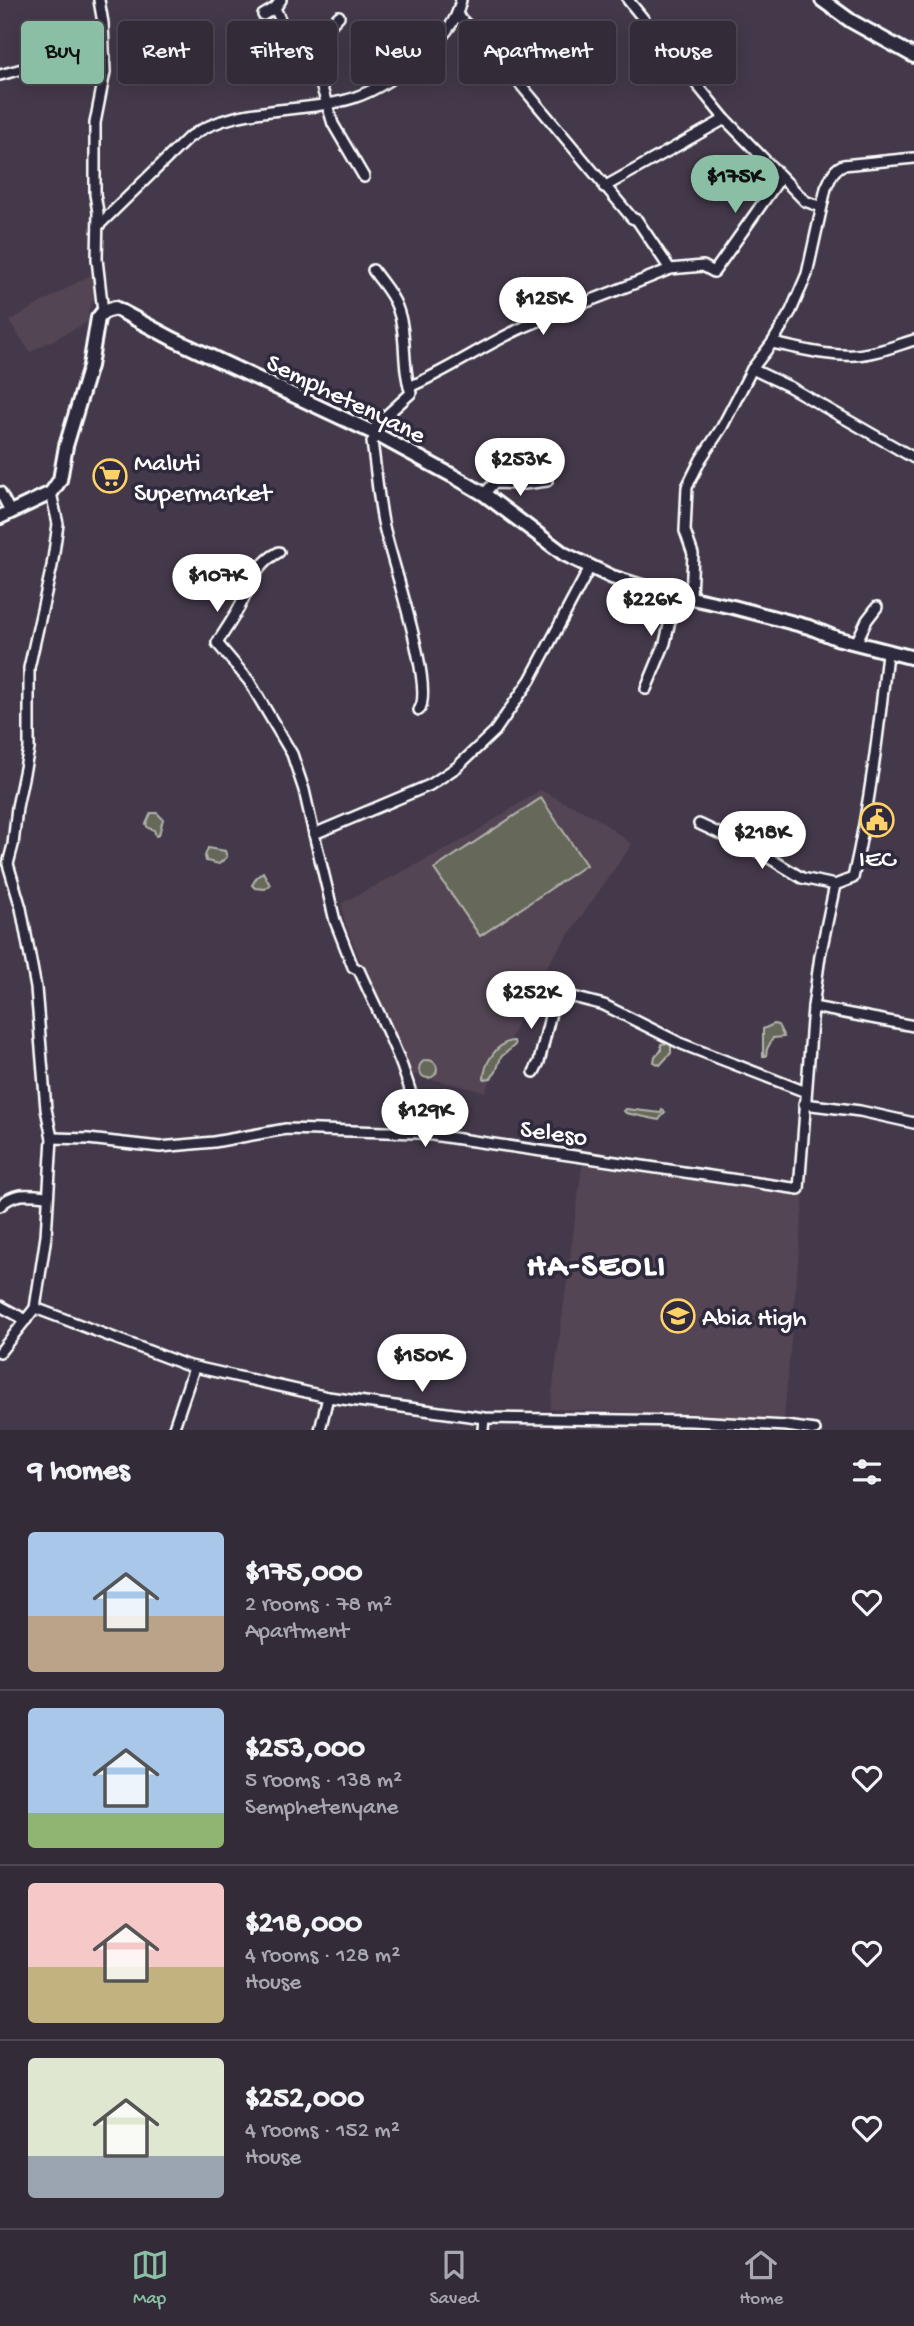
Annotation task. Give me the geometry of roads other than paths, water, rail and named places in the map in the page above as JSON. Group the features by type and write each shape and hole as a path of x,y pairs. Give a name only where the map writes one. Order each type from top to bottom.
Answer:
{"main road":[{"path":"822,0 851,21 914,56"},
{"name":"Semphetenyane","path":"103,312 115,308 173,340 374,433 484,494 535,535 565,554 612,577 809,628 887,653 914,658"},
{"path":"5,515 51,494 60,480 66,446 90,366 98,318 103,312"}],"street":[{"path":"99,0 105,72 95,123 97,259 103,312"},
{"path":"98,226 200,129 227,119 352,98 374,90 395,77 438,41 458,16 461,0"},
{"path":"628,0 725,119 805,201 821,207"},
{"path":"262,15 278,4 284,21"},
{"path":"334,21 339,16"},
{"path":"458,16 485,42 604,187 632,218 638,220 670,269"},
{"path":"0,75 33,66 105,57"},
{"path":"322,84 333,124 364,177"},
{"path":"604,187 725,119"},
{"path":"691,596 693,555 685,531 687,488 752,369 792,311 807,274 826,188 836,168 843,164 914,158"},
{"path":"409,387 442,373 461,360 525,327 670,269 703,266 714,272 781,177"},
{"path":"373,270 396,303 400,315 411,393 378,423 372,442 384,524 405,598 422,683 423,700 419,710"},
{"path":"772,343 822,353 854,355 880,351 914,340"},
{"path":"752,369 788,386 914,458"},
{"path":"484,494 495,483 524,484 547,481"},
{"path":"0,492 5,515"},
{"path":"0,1352 35,1308 46,1236 52,1138 46,1109 36,988 21,908 8,864 29,749 29,668 58,524 51,494"},
{"path":"279,552 267,558 258,569 243,601 217,643 249,681 292,754 304,790 335,921 353,967 359,970 405,1076 416,1110 419,1133"},
{"path":"314,834 430,785 457,767 495,731 530,680 590,567"},
{"path":"646,690 665,643 676,594"},
{"path":"856,643 877,607"},
{"path":"699,824 761,853 802,878 835,885 853,878 876,757 887,653"},
{"path":"0,857 8,864"},
{"path":"835,885 820,956 804,1104 860,1111 914,1123"},
{"path":"534,1072 539,1062 554,1000 560,996 569,996 604,1005 682,1044 806,1092"},
{"path":"813,1007 914,1026"},
{"name":"Seleso","path":"52,1138 160,1147 214,1142 286,1129 419,1133 799,1189 804,1104"},
{"path":"0,1206 17,1195 47,1196"},
{"path":"0,1306 26,1320"},
{"path":"35,1308 194,1368 328,1397 484,1418 691,1421 815,1430"},
{"path":"173,1430 194,1368"},
{"path":"320,1430 328,1397"},
{"path":"483,1430 484,1418"}],"place":[{"name":"Maluti Supermarket","path":"110,476"},
{"name":"IEC","path":"877,820"},
{"name":"Abia High","path":"678,1316"}],"district":[{"name":"HA-SEOLI","path":"597,1262"}]}
